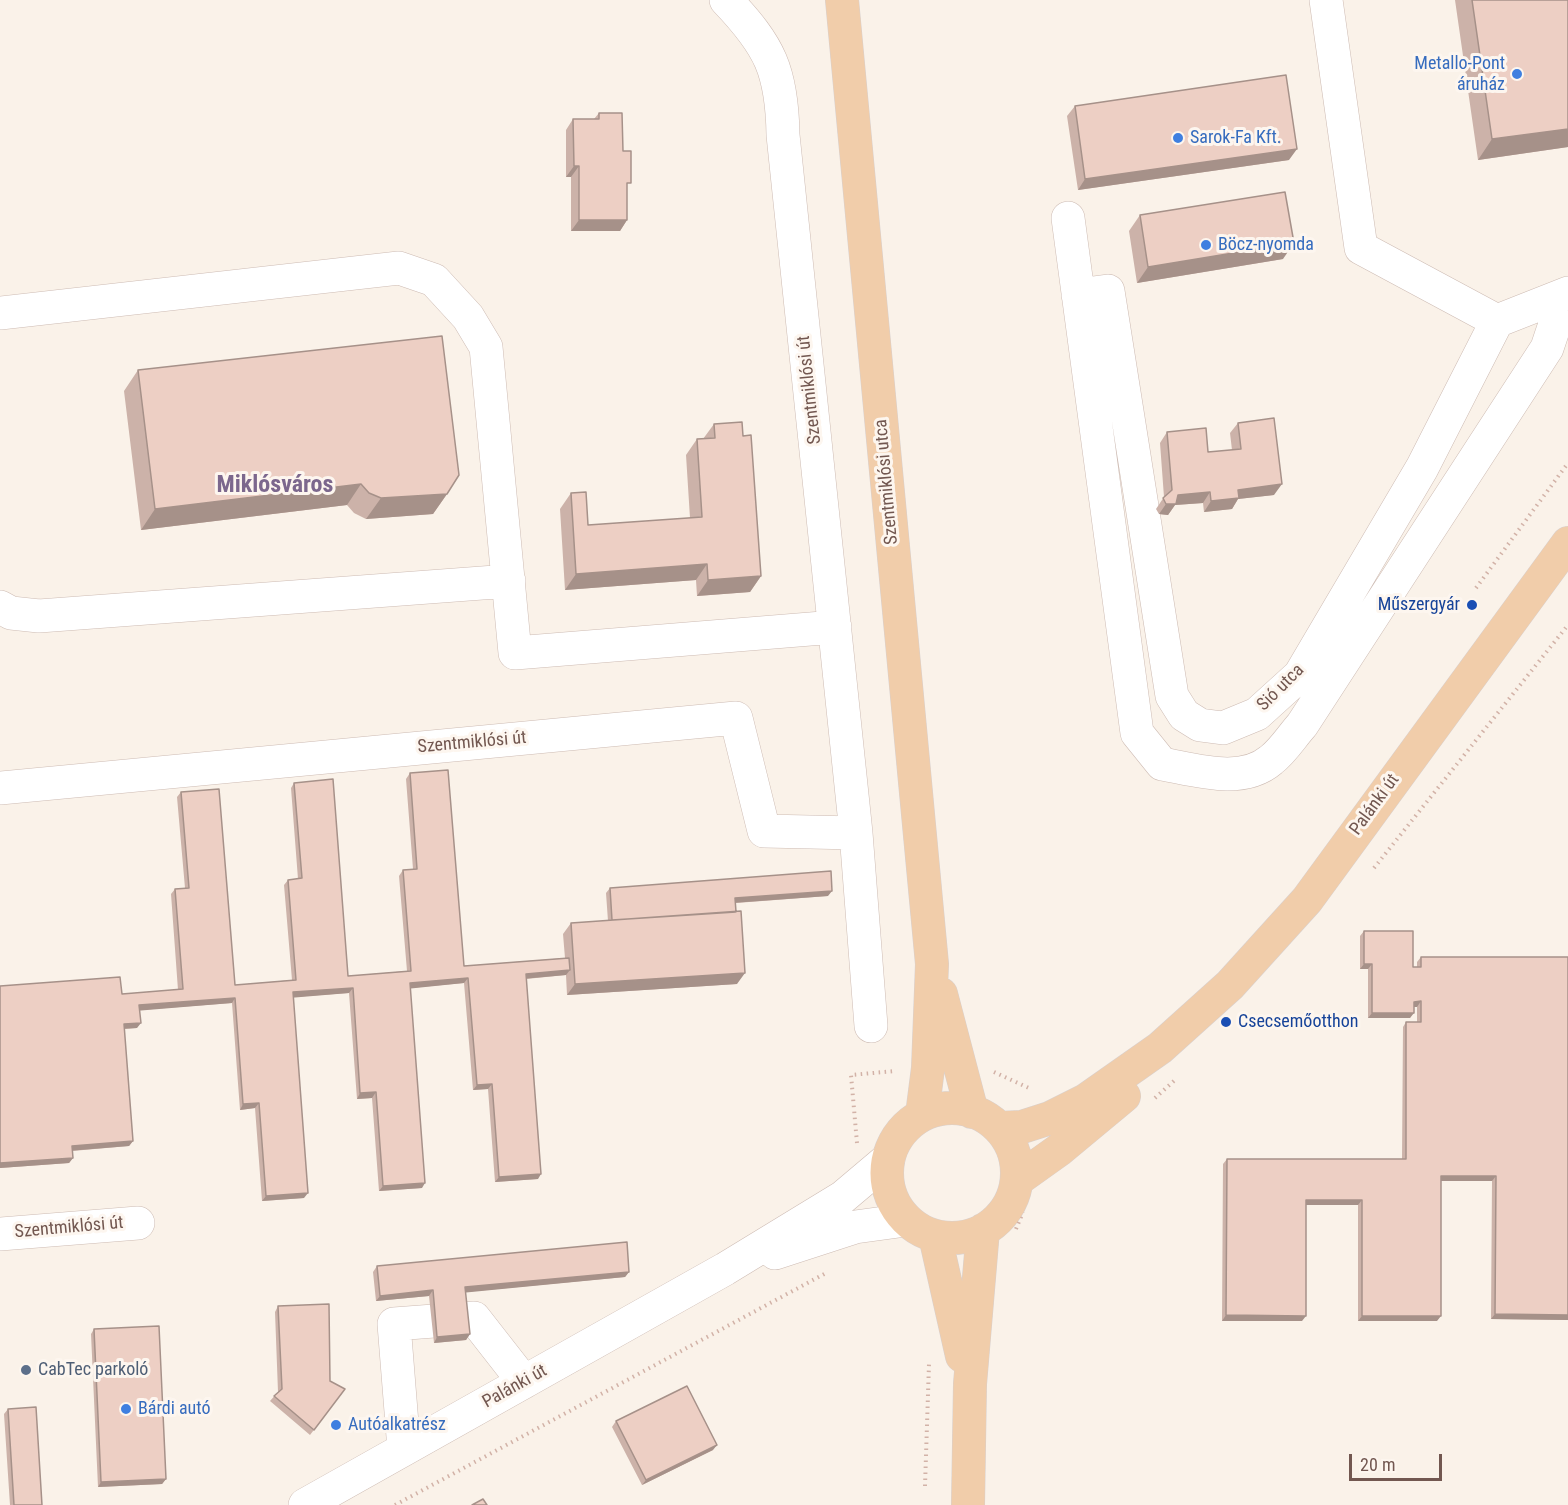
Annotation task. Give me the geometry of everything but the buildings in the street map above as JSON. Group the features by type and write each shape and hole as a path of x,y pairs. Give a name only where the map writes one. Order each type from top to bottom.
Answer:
{"main road":[{"name":"Szentmiklósi utca","path":"842,0 932,964"},
{"name":"Palánki út","path":"985,1120 1022,1127 1050,1118 1086,1100 1160,1048 1230,986 1307,900 1568,543"},
{"path":"922,1115 928,1068 932,964"},
{"path":"932,964 985,1120"},
{"name":"Palánki út","path":"1017,1180 1059,1150 1130,1092 1160,1048"},
{"path":"955,1108 985,1120 1010,1143 1016,1161 1017,1180 1006,1209 983,1230 951,1239 935,1236 906,1220 889,1192 888,1159 895,1142 906,1126 922,1115 955,1108"},
{"path":"968,1505 970,1384 983,1230"},
{"path":"935,1236 947,1296 970,1384"}],"street":[{"name":"Szentmiklósi út","path":"726,0 762,40 776,72 783,105 783,135 856,833 871,1026"},
{"path":"1326,0 1361,248 1497,321 1566,295"},
{"path":"1068,218 1137,733 1162,764 1239,775 1270,761 1302,724 1547,348 1566,295"},
{"path":"0,313 399,268 434,280 468,317 486,347 515,653 835,627"},
{"name":"Sió utca","path":"1078,295 1108,291 1172,696 1184,715 1200,724 1223,728 1257,714 1300,675 1422,468 1497,321"},
{"path":"0,607 11,613 39,616 509,581"},
{"name":"Szentmiklósi út","path":"0,788 736,718 764,831 856,833"},
{"name":"Palánki út","path":"305,1505 725,1269 843,1197 888,1159"},
{"name":"Palánki út","path":"725,1269 855,1227 906,1220"},
{"name":"Szentmiklósi út","path":"0,1234 138,1223"},
{"path":"404,1449 394,1324 474,1318 524,1382"}],"path":[{"path":"1476,588 1568,463"},
{"path":"925,1486 929,1362"}],"place":[{"name":"Metallo-Pont áruház","path":"1517,74"},
{"name":"Sarok-Fa Kft.","path":"1178,138"},
{"name":"Böcz-nyomda","path":"1206,245"},
{"name":"Műszergyár","path":"1472,605"},
{"name":"Csecsemőotthon","path":"1226,1022"},
{"name":"CabTec parkoló","path":"26,1370"},
{"name":"Bárdi autó","path":"126,1409"},
{"name":"Autóalkatrész","path":"336,1425"}],"district":[{"name":"Miklósváros","path":"275,486"}]}
